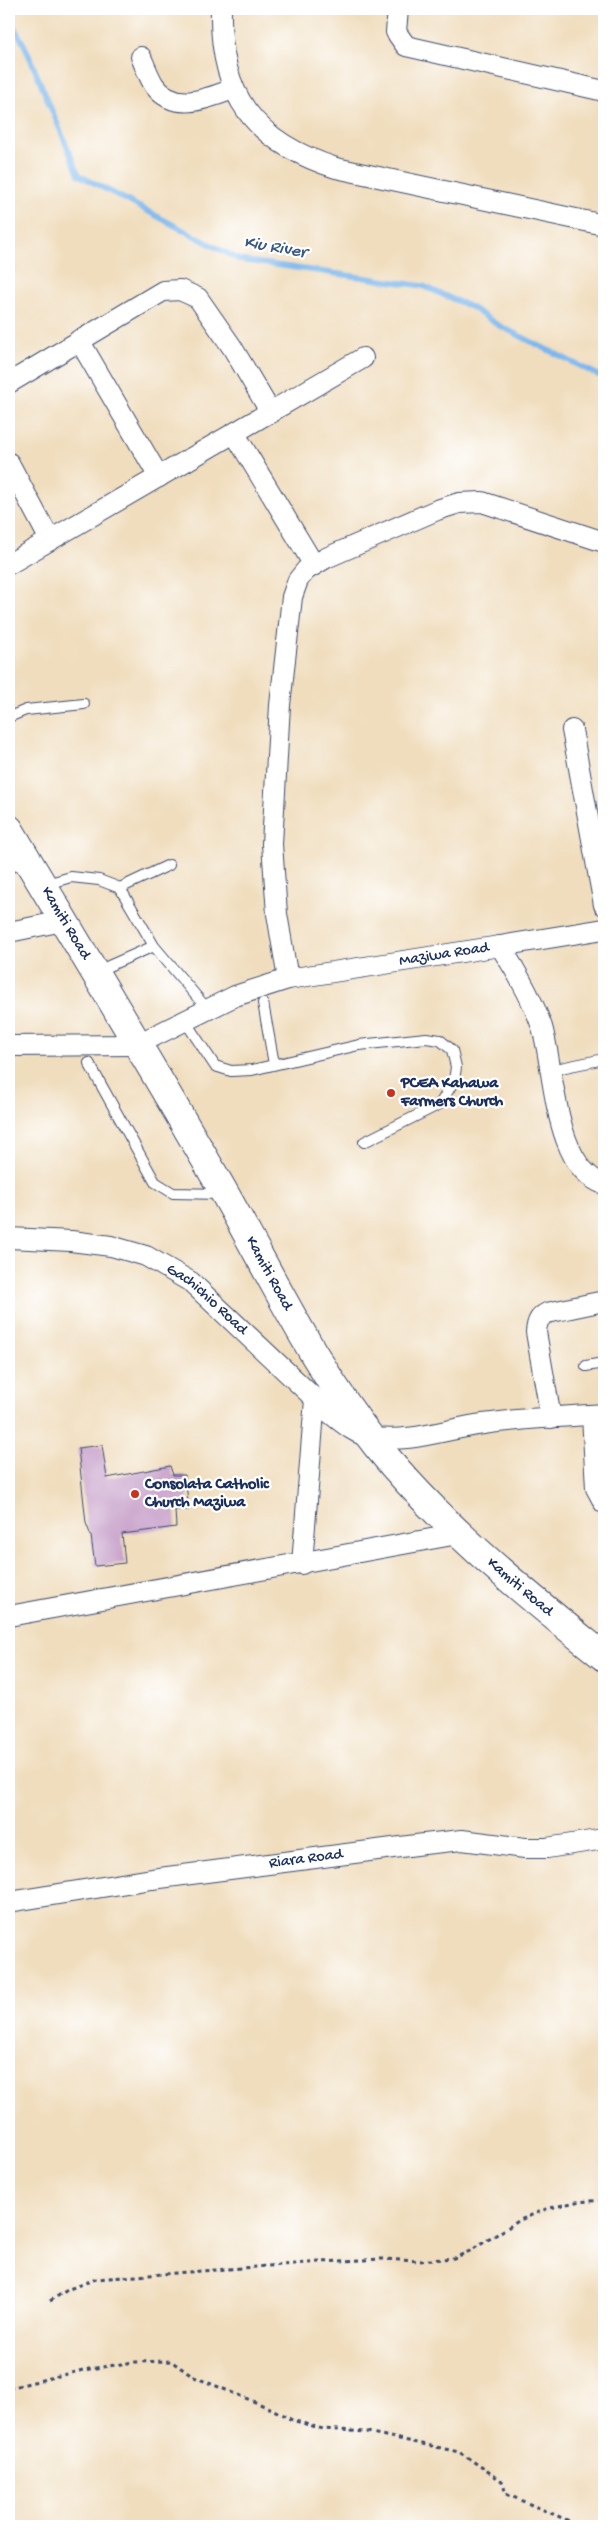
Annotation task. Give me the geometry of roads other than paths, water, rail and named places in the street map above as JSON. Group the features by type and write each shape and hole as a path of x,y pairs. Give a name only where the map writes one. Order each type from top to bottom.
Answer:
{"main road":[{"name":"Kamiti Road","path":"9,829 18,864 42,885 224,1194 341,1398 369,1437 427,1504 458,1534 604,1657"}],"street":[{"path":"221,9 222,37 232,90 248,114 274,139 296,154 336,168 604,225"},
{"path":"398,9 396,32 406,46 604,91"},
{"path":"141,57 155,86 170,98 186,103 202,101 232,90"},
{"path":"9,383 163,291 180,290 198,298 232,347 271,413"},
{"path":"79,340 159,477"},
{"path":"9,564 363,358"},
{"path":"235,434 314,565"},
{"path":"9,464 50,540"},
{"path":"288,979 277,914 272,844 280,705 292,597 298,580 306,570 314,565 437,510 470,501 515,511 604,542"},
{"path":"572,730 604,905"},
{"path":"9,932 63,921"},
{"path":"500,946 604,929"},
{"name":"Maziwa Road","path":"136,1045 235,996 288,979 500,946 532,1001 542,1029 566,1141 579,1166 596,1181 604,1184"},
{"path":"9,1046 136,1045"},
{"name":"Gachichio Road","path":"9,1238 95,1244 146,1256 191,1282 315,1399 350,1428 369,1437"},
{"path":"551,1418 536,1323 541,1316 547,1313 604,1301"},
{"path":"302,1564 315,1399"},
{"path":"369,1437 401,1438 434,1435 480,1424 598,1414 596,1488 604,1503"},
{"path":"9,1616 458,1534"},
{"name":"Riara Road","path":"9,1902 152,1880 424,1844 462,1840 526,1848 547,1848 604,1839"}],"lane":[{"path":"9,717 26,710 84,704"},
{"path":"120,888 169,865"},
{"path":"42,885 71,877 99,880 120,888 154,946 208,1010"},
{"path":"94,972 154,946"},
{"path":"263,1003 274,1064"},
{"path":"185,1021 215,1066 231,1071 252,1070 359,1045 426,1038 440,1040 452,1050 456,1067 454,1081 440,1104 364,1142"},
{"path":"551,1070 604,1059"},
{"path":"89,1063 155,1182 173,1193 224,1194"},
{"path":"586,1366 604,1363"}],"waterway":[{"name":"Kiu River","path":"9,18 25,46 79,175 240,260 423,286 471,307 498,325 604,378"}],"place":[{"name":"PCEA Kahawa Farmers Church","path":"391,1093"},
{"name":"Consolata Catholic Church Maziwa","path":"135,1494"}]}
